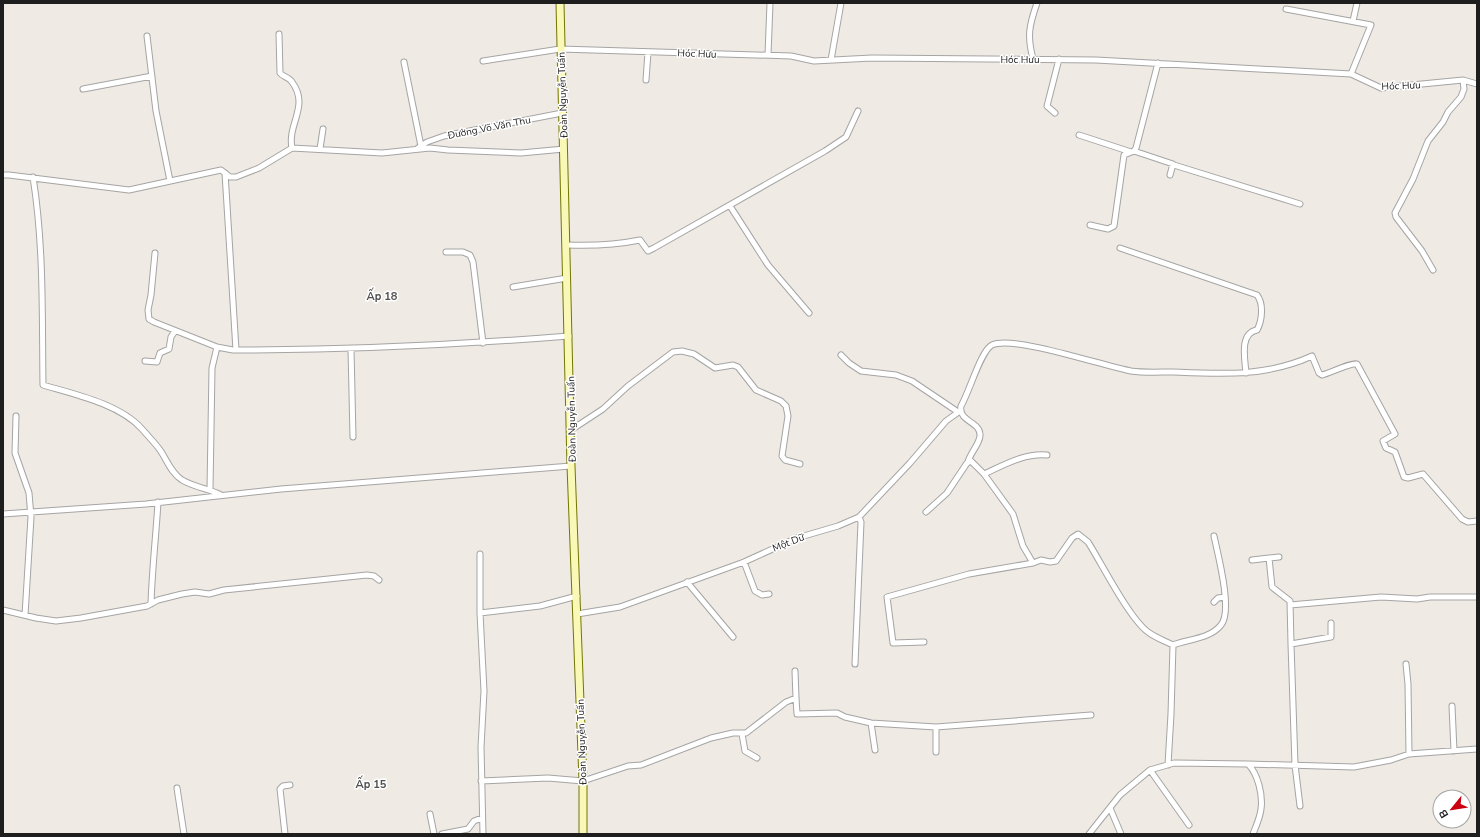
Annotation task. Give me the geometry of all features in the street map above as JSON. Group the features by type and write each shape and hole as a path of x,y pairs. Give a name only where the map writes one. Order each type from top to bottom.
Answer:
{"main road":[{"name":"Đoàn Nguyễn Tuấn","path":"560,3 560,49 568,278 571,466 574,559 577,596 583,781 583,834"}],"street":[{"path":"768,56 770,3"},
{"path":"831,60 841,3"},
{"path":"1033,59 1028,40 1031,18 1037,3"},
{"path":"1353,20 1357,3"},
{"path":"1286,9 1353,20 1371,25 1351,74"},
{"path":"279,34 280,73 292,80 299,98 299,109 292,140 292,148"},
{"path":"147,36 161,137 166,153 170,181"},
{"name":"Hóc Hưu","path":"483,61 560,49 791,56 814,61 872,58 1059,59 1351,74 1381,88 1464,80 1477,84"},
{"path":"646,80 648,52"},
{"path":"1055,113 1048,106 1059,59"},
{"path":"404,62 420,147"},
{"path":"1133,151 1158,63"},
{"path":"83,90 152,76"},
{"path":"1433,270 1395,213 1413,179 1428,141 1443,122 1448,112 1461,97 1464,89 1464,80"},
{"path":"567,245 596,246 621,244 640,240 648,251 794,170 846,137 858,111"},
{"name":"Đường Võ Văn Thu","path":"420,147 444,136 562,113"},
{"path":"320,149 323,129"},
{"path":"1079,135 1300,204"},
{"path":"3,175 129,190 221,170 230,177 246,174 292,148 382,153 420,147 521,153 564,149"},
{"path":"1090,225 1108,229 1114,226 1124,155 1133,151"},
{"path":"1170,175 1174,165"},
{"path":"225,173 236,350"},
{"path":"33,178 39,214 41,248 43,386 83,396 133,421 160,450 167,465 181,479 200,488 210,489 222,496"},
{"path":"730,206 768,265 809,313"},
{"path":"1120,248 1258,295 1261,301 1260,325 1256,330 1250,331 1246,336 1246,373"},
{"path":"446,252 463,252 470,255 473,262 483,343"},
{"path":"155,253 152,295 148,310 149,318 175,331 217,347 236,350 351,349 483,343 569,336"},
{"path":"513,287 568,278"},
{"path":"145,361 157,362 160,353 169,349 171,337 175,331"},
{"path":"959,412 975,376 976,368 988,347 993,344 1005,342 1025,344 1132,371 1233,375 1287,367 1312,356 1319,373 1322,375 1337,371 1356,362 1370,386 1373,396 1395,434 1383,441 1386,448 1395,452 1404,477 1408,478 1423,474 1462,520 1468,522 1477,521"},
{"path":"210,489 212,368 217,347"},
{"path":"351,349 354,437"},
{"path":"571,430 603,409 628,386 673,352 688,352 701,357 715,368 733,366 738,367 756,390 781,401 786,406 788,416 782,456 785,460 800,464"},
{"path":"841,355 849,363 861,371 896,375 912,381 959,412 980,432 979,440 970,454 968,462 947,493 926,512"},
{"name":"Một Dữ","path":"577,614 620,607 744,562 791,540 843,524 859,517 910,464 946,420 959,412"},
{"path":"16,416 15,453 29,493 30,512 31,540 27,556 25,615"},
{"path":"984,474 1018,459 1032,455 1047,455"},
{"path":"968,462 971,461 984,474 1013,514 1023,546 1033,563"},
{"path":"3,514 571,466"},
{"path":"151,604 152,570 156,540 158,502"},
{"path":"855,664 861,522 859,517"},
{"path":"924,642 893,643 887,597 969,574 1033,563 1041,560 1050,562 1056,561 1072,538 1078,534 1088,542 1129,610 1142,627 1149,633 1173,644 1186,639 1202,636 1221,625 1226,614 1225,597 1214,536"},
{"path":"480,554 480,614 484,691 481,781 483,834"},
{"path":"1252,560 1279,557"},
{"path":"1269,558 1272,586 1288,598 1290,605 1295,765 1300,806"},
{"path":"744,562 755,590 762,595 769,594"},
{"path":"3,610 56,621 106,614 195,592 210,594 224,590 367,575 374,576 379,580"},
{"path":"687,582 733,637"},
{"path":"480,614 540,606 577,596"},
{"path":"1214,602 1218,598 1225,597"},
{"path":"1290,605 1381,597 1417,599 1430,597 1477,597"},
{"path":"1291,644 1331,637 1331,623"},
{"path":"1168,765 1172,714 1173,644"},
{"path":"1406,664 1408,684 1409,754"},
{"path":"795,671 797,714 837,713 845,717 871,723 936,726 1091,715"},
{"path":"481,781 548,778 583,781 628,766 641,765 711,738 733,733 742,734 751,730 786,702 796,698"},
{"path":"1452,706 1454,750"},
{"path":"871,723 875,750"},
{"path":"936,726 936,752"},
{"path":"742,734 745,751 757,758"},
{"path":"1089,834 1120,795 1150,770 1174,763 1354,767 1391,760 1409,754 1477,749"},
{"path":"1248,764 1254,769 1260,794 1261,809 1254,834"},
{"path":"1150,770 1189,825"},
{"path":"284,834 280,789 283,786 290,785"},
{"path":"177,788 184,834"},
{"path":"1110,808 1122,834"},
{"path":"430,814 434,834"},
{"path":"442,834 468,829 474,821 482,818"}],"district":[{"name":"Ấp 18","path":"382,296"},
{"name":"Ấp 15","path":"371,784"}]}
